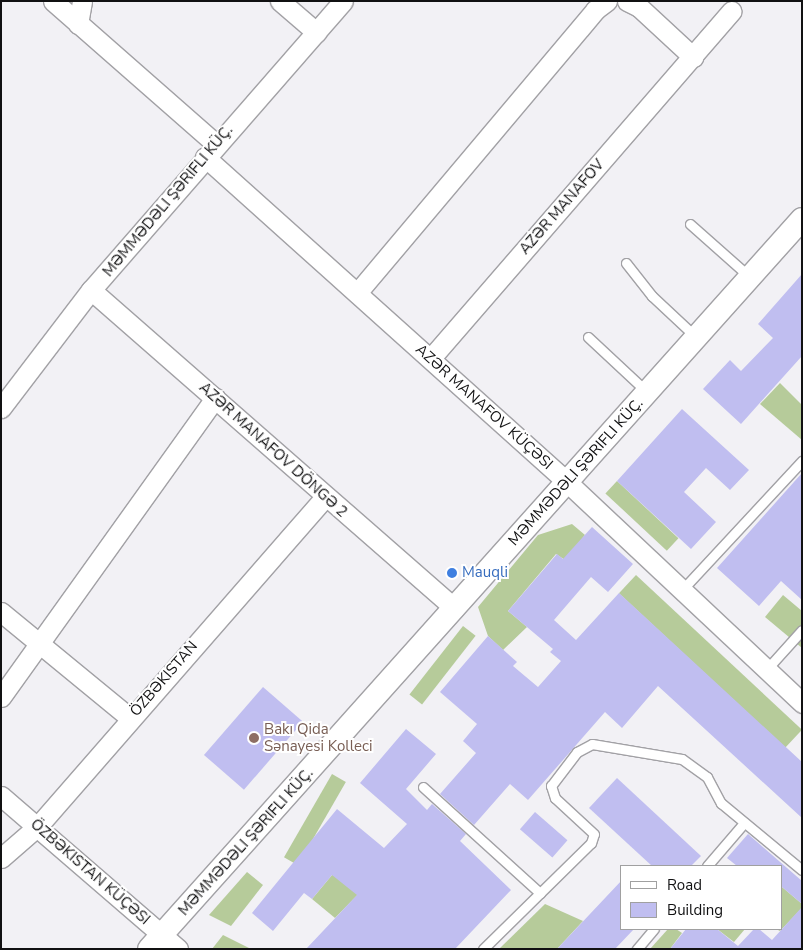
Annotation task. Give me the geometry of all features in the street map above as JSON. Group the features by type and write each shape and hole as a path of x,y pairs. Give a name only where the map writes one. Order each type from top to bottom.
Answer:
{"street":[{"name":"AZƏR MANAFOV KÜÇƏSI","path":"53,1 357,293 567,482 802,703"},
{"path":"78,24 82,1"},
{"path":"280,1 316,32"},
{"name":"MƏMMƏDƏLI ŞƏRIFLI KÜÇ.","path":"1,408 91,290 210,150 342,1"},
{"path":"357,293 595,10 607,1"},
{"path":"627,1 639,7 693,57"},
{"name":"AZƏR MANAFOV","path":"431,358 732,11"},
{"name":"MƏMMƏDƏLI ŞƏRIFLI KÜÇ.","path":"163,944 454,608 802,219"},
{"name":"AZƏR MANAFOV DÖNGƏ 2","path":"91,290 325,497 454,608"},
{"path":"1,697 215,398"},
{"name":"ÖZBƏKISTAN","path":"1,858 38,826 130,718 325,497"},
{"path":"1,612 40,642 130,718"},
{"name":"ÖZBƏKISTAN KÜÇƏSI","path":"1,796 38,826 163,944"}],"lane":[{"path":"690,224 750,277"},
{"path":"626,263 652,296 696,337"},
{"path":"588,337 647,392"},
{"path":"681,591 802,461"},
{"path":"766,670 802,630"},
{"path":"483,949 591,843 594,834 555,798 551,786 578,752 592,744 682,759 707,777 721,803 802,870"},
{"path":"423,787 540,893"},
{"path":"708,865 744,823"},
{"path":"637,949 653,930"}],"green space":[{"path":"780,383 802,405 802,440 760,404"},
{"path":"617,481 678,538 667,551 605,493"},
{"path":"572,524 585,535 565,560 556,554 508,611 527,627 503,650 488,636 478,607 538,535"},
{"path":"636,575 802,730 785,748 619,593"},
{"path":"783,595 802,611 802,648 765,617"},
{"path":"463,626 476,636 422,704 409,695"},
{"path":"332,774 346,782 298,865 284,857"},
{"path":"247,872 263,885 231,926 209,915"},
{"path":"332,875 372,880 335,918 312,899"},
{"path":"783,888 802,904 802,908 783,928"},
{"path":"545,904 583,921 557,949 499,949"},
{"path":"667,930 678,930 682,933 670,949 650,949"},
{"path":"718,930 744,930 734,942"},
{"path":"223,935 249,948 250,949 212,949"}],"building":[{"path":"802,274 802,356 741,424 703,389 730,360 741,371 773,338 758,324"},
{"path":"682,409 749,470 730,490 706,468 684,492 716,522 691,549 617,481"},
{"path":"802,473 802,600 781,581 759,606 717,568"},
{"path":"592,527 633,564 608,592 591,577 554,620 576,640 619,593 802,762 802,818 658,686 622,728 605,712 528,800 510,784 474,825 440,794 476,753 463,741 477,724 440,692 488,636 517,662 513,666 538,687 561,661 550,652 553,649 508,611 557,554 563,559"},
{"name":"Bakı Qida Sənayesi Kolleci","path":"263,687 303,722 244,790 204,755"},
{"path":"406,729 436,754 406,789 427,810 432,804 466,834 460,841 511,890 455,949 306,949 357,895 332,875 312,899 304,893 273,931 252,913 337,809 384,848 407,824 360,783"},
{"path":"617,778 701,856 692,865 651,865 589,808"},
{"path":"535,812 567,840 552,858 520,829"},
{"path":"748,834 802,881 802,904 783,888 783,865 736,865 727,858"},
{"path":"620,882 620,930 633,930 615,949 557,949"},
{"path":"802,907 802,949 670,949 685,930 718,930 738,946 753,930 760,930 772,940"}],"place":[{"name":"Mauqli","path":"452,573"},
{"name":"Bakı Qida Sənayesi Kolleci","path":"254,738"}]}
